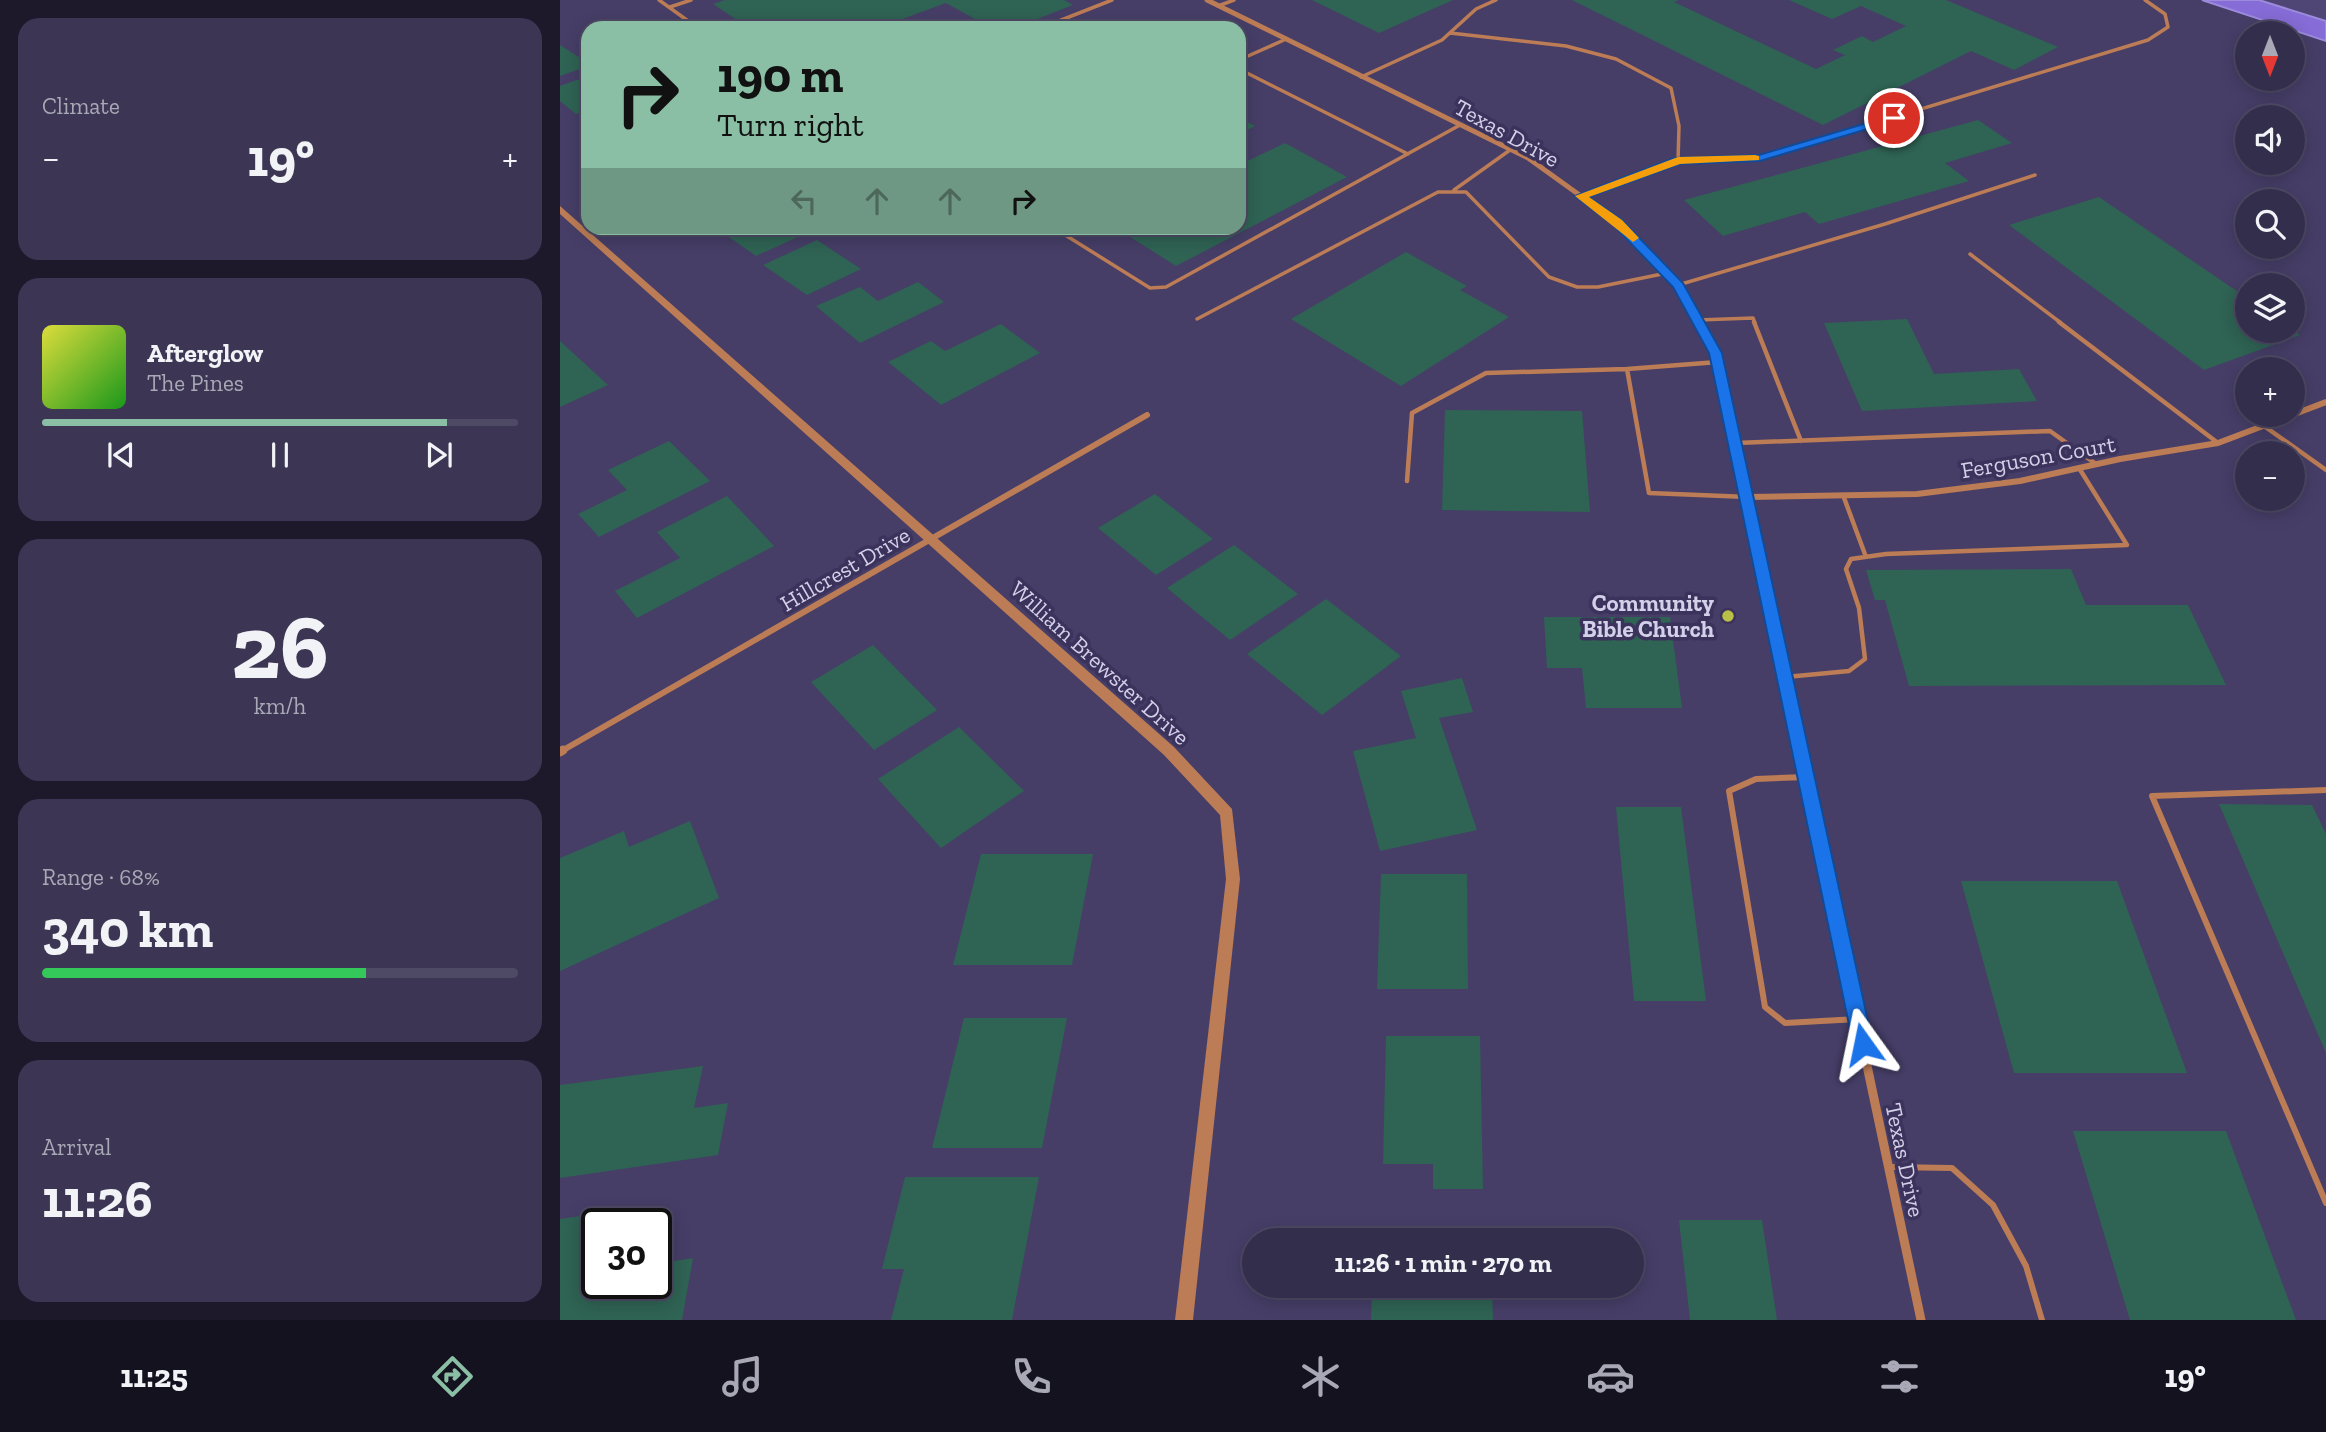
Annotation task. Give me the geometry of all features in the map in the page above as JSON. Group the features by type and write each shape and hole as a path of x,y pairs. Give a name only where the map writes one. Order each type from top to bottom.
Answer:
{"street":[{"name":"Texas Drive","path":"1207,0 1528,158 1618,222 1678,285 1716,353 1921,1320"},
{"name":"William Brewster Drive","path":"560,209 581,228"},
{"name":"William Brewster Drive","path":"589,235 1169,751 1227,813 1233,878 1184,1320"},
{"name":"Ferguson Court","path":"2305,410 2326,402"},
{"name":"Hillcrest Drive","path":"560,752 1147,415"},
{"name":"Ferguson Court","path":"1748,497 1917,494 2020,481 2096,464 2218,443 2261,427"}],"lane":[{"path":"660,0 688,21"},
{"path":"670,8 691,0"},
{"path":"1058,21 1109,0"},
{"path":"1218,6 1234,0"},
{"path":"1361,77 1443,40 1476,9 1496,0"},
{"path":"1581,196 1678,161 1760,158 2148,40 2168,27 2165,14 2145,0"},
{"path":"1450,33 1566,46 1616,59 1671,88 1679,126 1678,161"},
{"path":"1246,57 1284,40"},
{"path":"1246,73 1408,154"},
{"path":"1065,235 1150,288 1166,287 1460,125"},
{"path":"1454,190 1510,150"},
{"path":"1678,285 1823,244 2035,175"},
{"path":"1197,319 1438,192 1454,190 1466,192 1549,277 1577,287 1598,287 1667,273"},
{"path":"1970,254 2218,443"},
{"path":"1698,320 1753,318 1801,441"},
{"path":"1407,481 1412,413 1486,373 1627,369 1717,362"},
{"path":"1627,369 1649,493 1748,497"},
{"path":"2265,427 2326,470"},
{"path":"1736,443 2050,431 2096,464"},
{"path":"1786,677 1849,671 1865,659 1859,608 1846,569 1851,559 2127,545 2079,468"},
{"path":"1843,495 1866,557"},
{"path":"1807,777 1756,779 1729,792 1765,1007 1785,1023 1858,1019"},
{"path":"2326,790 2152,796 2326,1203"},
{"path":"1889,1167 1952,1168 1993,1205 2026,1266 2042,1320"}],"shaded area":[{"path":"2202,0 2259,0 2326,21 2326,41 2305,34 2305,21 2266,21"},
{"path":"2259,0 2326,0 2326,21"}],"building":[{"path":"725,0 1064,0 1073,5 1032,21 978,21 946,3 897,21 738,21 713,4"},
{"path":"1312,0 1453,0 1379,33"},
{"path":"1572,0 1679,0 1674,2 1816,69 1845,55 1833,50 1862,36 1873,42 1906,26 1861,6 1832,19 1789,0 1946,0 2058,47 2014,70 1971,51 1823,125"},
{"path":"560,45 581,58 581,68 560,76"},
{"path":"581,78 581,112 576,114 560,101 560,86"},
{"path":"1978,120 2012,143 1945,163 1969,181 1819,224 1805,212 1723,236 1684,200"},
{"path":"1246,122 1255,126 1246,130"},
{"path":"1285,143 1347,177 1246,230 1246,162"},
{"path":"2099,197 2235,290 2235,343 2278,343 2204,370 2009,225"},
{"path":"726,235 800,236 756,256"},
{"path":"1127,235 1236,235 1176,266"},
{"path":"817,240 861,269 807,295 763,265"},
{"path":"1406,252 1467,286 1460,290 1509,317 1401,386 1291,319"},
{"path":"918,282 944,302 860,343 816,306 860,287 878,301"},
{"path":"1907,319 1934,374 2019,369 2037,401 1862,411 1824,323"},
{"path":"1001,324 1040,353 941,405 888,362 931,341 945,351"},
{"path":"560,341 608,385 560,407"},
{"path":"1445,410 1582,411 1590,512 1442,510"},
{"path":"669,441 710,481 599,537 578,514 627,490 608,470"},
{"path":"1155,494 1213,539 1156,575 1098,528"},
{"path":"727,496 774,546 637,618 615,591 680,558 657,532"},
{"path":"1234,545 1298,594 1230,640 1167,588"},
{"path":"2071,569 2086,605 2188,605 2226,685 1909,686 1885,600 1875,600 1866,570"},
{"path":"1326,599 1401,656 1322,715 1247,654"},
{"path":"1544,617 1670,617 1682,708 1586,708 1582,668 1547,668"},
{"path":"873,645 937,710 874,750 811,682"},
{"path":"1462,678 1473,712 1439,718 1477,830 1380,851 1353,751 1416,738 1401,691"},
{"path":"959,727 1024,791 941,848 878,779"},
{"path":"2219,804 2312,805 2326,834 2326,1053"},
{"path":"1616,807 1681,807 1706,1001 1634,1001"},
{"path":"690,821 719,898 560,971 560,858 624,831 629,847"},
{"path":"981,854 1093,854 1072,965 953,965"},
{"path":"1381,874 1467,874 1468,989 1377,989"},
{"path":"1961,881 2117,881 2187,1073 2014,1073"},
{"path":"964,1018 1067,1018 1042,1148 932,1148"},
{"path":"1386,1036 1480,1036 1483,1189 1433,1189 1433,1164 1383,1164"},
{"path":"703,1066 694,1108 728,1103 718,1155 560,1178 560,1085"},
{"path":"2073,1131 2226,1131 2296,1320 2130,1320"},
{"path":"905,1177 1039,1177 1012,1320 891,1320 904,1269 882,1269"},
{"path":"581,1216 581,1299 672,1299 672,1261 693,1258 682,1320 560,1320 560,1219"},
{"path":"1679,1220 1762,1220 1777,1320 1690,1320"},
{"path":"1372,1298 1492,1298 1493,1320 1371,1320"}],"slow traffic":[{"path":"1633,238 1618,222 1581,196 1678,161 1755,158"}],"place":[{"name":"Community Bible Church","path":"1728,616"}],"route":[{"path":"1863,1044 1716,353 1678,285 1618,222 1581,196 1678,161 1760,158 1894,118"}]}
